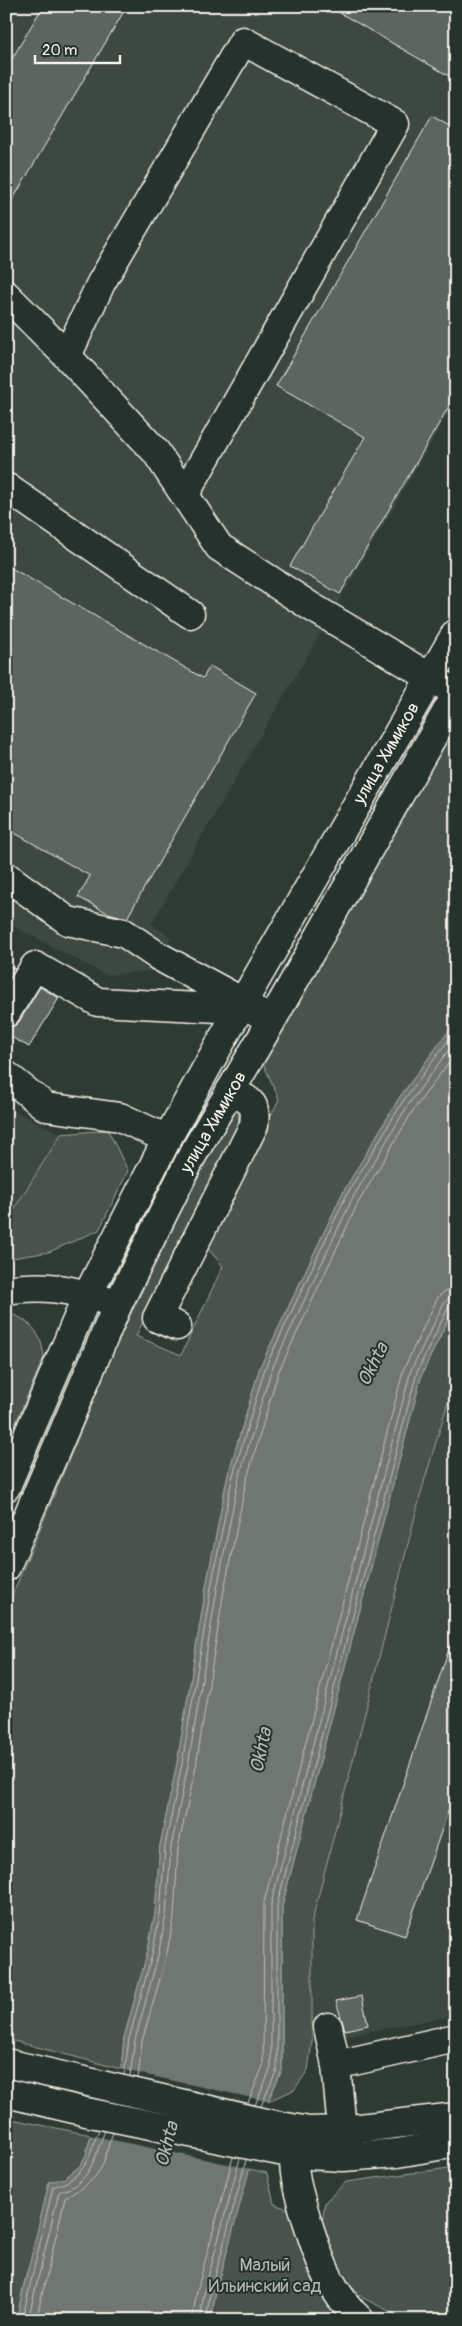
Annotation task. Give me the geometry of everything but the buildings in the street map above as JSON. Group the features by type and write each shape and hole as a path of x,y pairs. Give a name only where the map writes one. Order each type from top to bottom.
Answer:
{"street":[{"path":"67,356 101,283 243,41 395,124 185,494"},
{"path":"6,295 67,356 156,452 219,547 310,606 456,694"},
{"path":"6,488 190,614"},
{"name":"улица Химиков","path":"6,1487 88,1294 167,1139 240,1005 456,633"},
{"name":"улица Химиков","path":"6,1567 118,1304 193,1154 271,1022 456,694"},
{"path":"6,876 68,921 124,933 158,956 271,1022"},
{"path":"6,1012 35,966 98,1002 240,1005"},
{"path":"6,1075 46,1107 120,1117 167,1139"},
{"path":"177,1326 157,1318 254,1125 256,1111 250,1101 230,1091"},
{"path":"6,1290 34,1287 63,1288 118,1304"},
{"path":"328,2027 336,2065 342,2130"},
{"path":"336,2065 456,2038"},
{"path":"6,2064 92,2084 280,2143 309,2130 342,2130 456,2117"},
{"path":"6,2093 86,2112 280,2143 343,2157 397,2153 456,2143"},
{"path":"280,2143 293,2170 297,2189 325,2274 338,2295 360,2320"}],"shaded area":[{"path":"6,6 456,6 456,400 151,924 171,937 152,971 106,975 6,922"},
{"path":"6,1107 61,1134 13,1211 6,1212"},
{"path":"456,1375 456,2015 312,2042 312,1921 422,1489"}],"green space":[{"path":"456,724 456,1021 399,1098 342,1194 260,1367 227,1478 206,1587 177,1763 160,1845 155,1913 147,1954 124,2038 121,2069 6,2039 6,1610 123,1330 233,1106 238,1112 239,1125 136,1336 181,1355 223,1266 207,1248 279,1099 263,1063"},
{"path":"108,1130 128,1171 99,1230 49,1252 6,1259 6,1212 13,1211 61,1134"},
{"path":"456,1303 456,1375 422,1489 312,1921 312,2042 308,2070 294,2090 268,2101 282,2070 282,1906 422,1374"},
{"path":"6,1312 22,1319 33,1328 40,1340 44,1357 6,1446"},
{"path":"6,2118 91,2135 86,2155 80,2166 65,2178 27,2271 16,2320 6,2320"},
{"path":"456,2167 456,2320 407,2320 363,2298 339,2274 321,2230 325,2202 346,2182"},
{"name":"Малый Ильинский сад","path":"249,2169 267,2173 274,2204 290,2210 309,2274 339,2320 211,2320 215,2296"}],"water":[{"name":"Okhta","path":"456,1021 456,1303 422,1374 282,1906 282,2070 268,2101 215,2296 211,2320 16,2320 49,2182 65,2178 80,2166 86,2155 91,2135 121,2069 124,2038 147,1954 155,1913 160,1845 177,1763 206,1587 227,1478 260,1367 342,1194 399,1098"}],"pier":[{"path":"119,2069 271,2102 251,2169 89,2135"}]}
